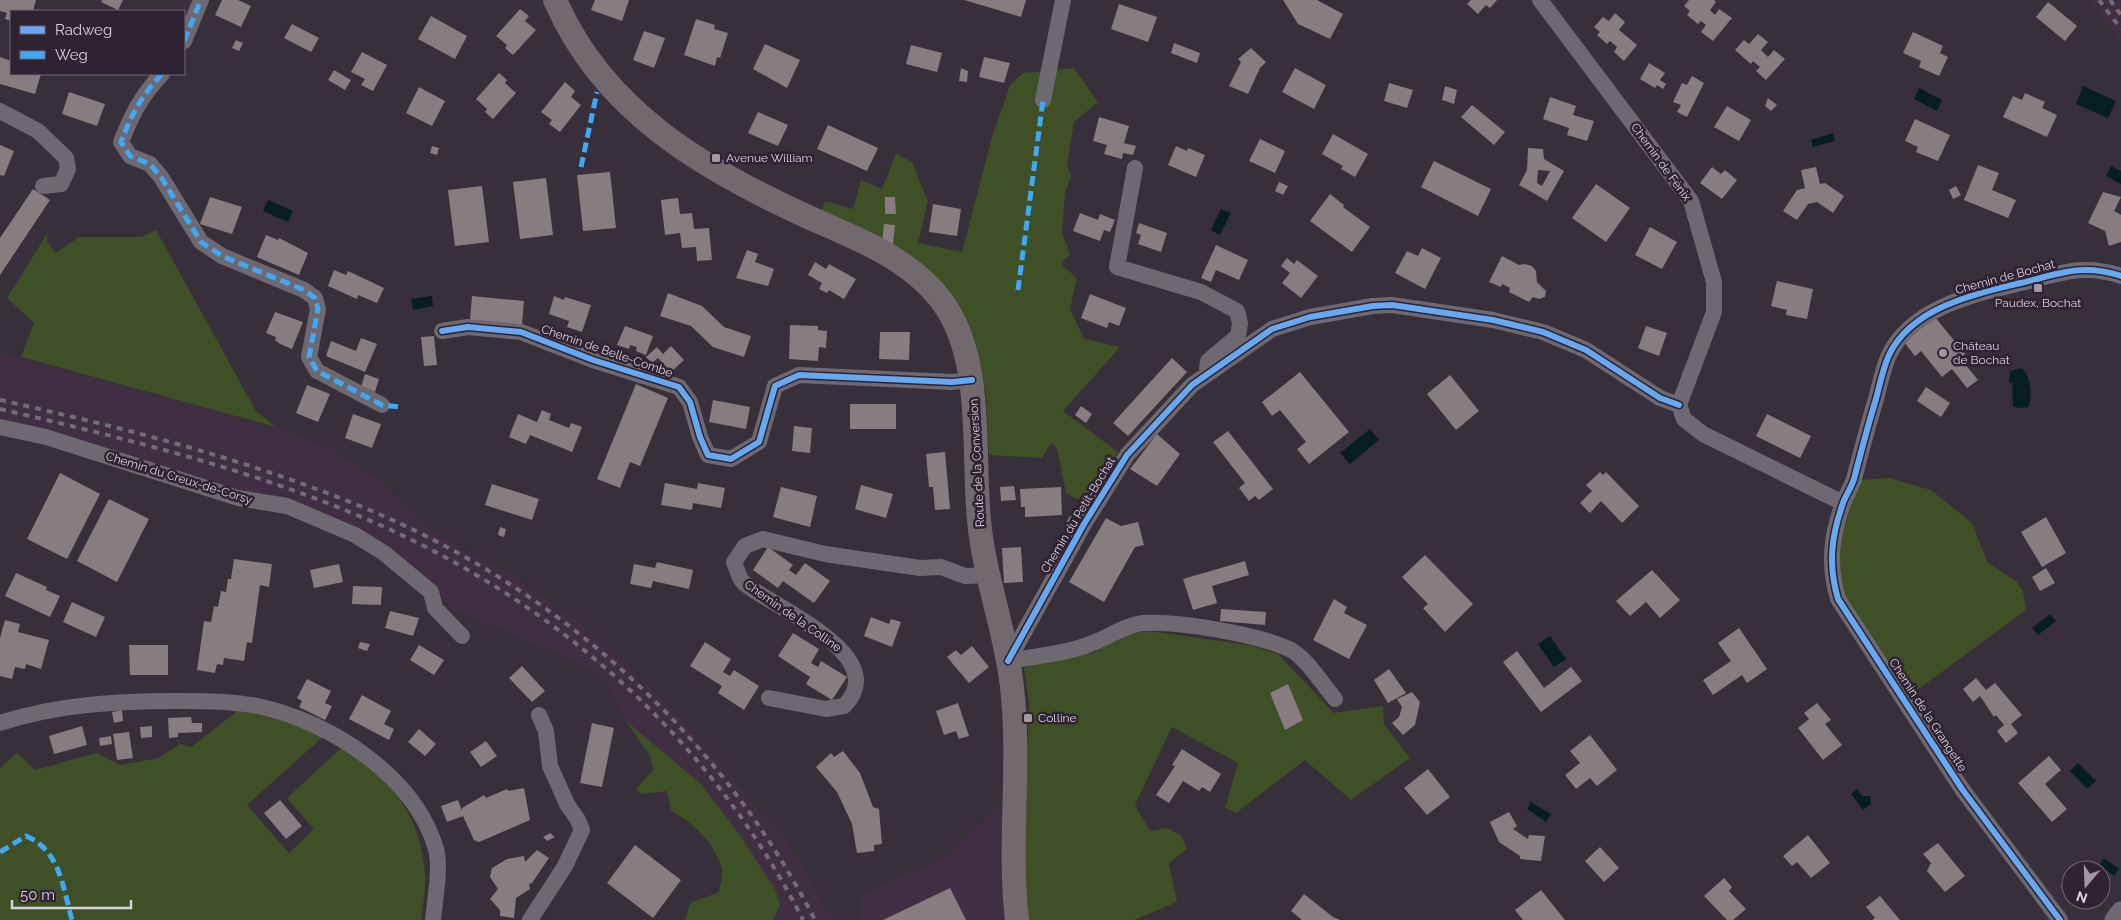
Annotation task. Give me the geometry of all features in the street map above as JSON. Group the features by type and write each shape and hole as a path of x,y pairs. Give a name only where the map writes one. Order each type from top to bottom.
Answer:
{"main road":[{"name":"Route de la Conversion","path":"555,0 565,22 596,68 630,105 668,140 700,162 736,182 874,246 916,273 941,300 957,326 972,380 979,525 1008,661 1015,717 1013,865 1017,920"}],"street":[{"path":"185,39 201,0"},
{"path":"1043,100 1062,0"},
{"name":"Chemin de Fénix","path":"1540,0 1691,201 1714,282 1714,312 1679,404"},
{"path":"161,75 148,89 134,109 121,142 130,156 150,164 161,177 201,242 222,256 304,290 315,298 318,310 308,357 317,371 382,404"},
{"path":"0,111 38,131 66,158 68,169 61,184 43,186"},
{"path":"1135,168 1117,267 1201,292 1237,311 1240,322 1238,336 1208,361 1207,374"},
{"name":"Chemin de Bochat","path":"1843,503 1853,482 1889,354 1904,334 1924,317 1976,295 2079,269 2108,272 2121,276"},
{"name":"Chemin du Petit-Bochat","path":"1008,661 1084,524 1127,456 1192,385 1272,329 1310,318 1373,306 1392,305 1493,320 1543,332 1586,350 1660,398 1679,404"},
{"name":"Chemin de Belle-Combe","path":"442,331 468,327 521,332 593,360 678,387 690,402 700,437 708,455 731,458 759,442 775,386 799,375 952,382 972,380"},
{"path":"1679,404 1684,419 1702,434 1843,503"},
{"name":"Chemin du Creux-de-Corsy","path":"0,427 46,438 238,498 287,506 355,536 384,553 430,592 435,608 462,636"},
{"name":"Chemin de la Grangette","path":"1843,503 1830,555 1832,580 1838,599 1962,789 2060,920"},
{"name":"Chemin de la Colline","path":"769,698 826,709 844,706 856,689 856,676 852,662 839,646 742,582 734,562 745,546 762,539 835,555 920,568 941,567 965,576 989,574"},
{"path":"1008,661 1090,644 1118,630 1142,623 1187,626 1235,633 1290,649 1311,668 1335,700"},
{"path":"0,723 68,706 131,701 228,701 262,707 297,718 332,735 375,762 406,790 424,820 436,850 433,920"},
{"path":"530,920 565,866 582,830 578,820 567,804 550,766 546,731 539,715"},
{"path":"2115,920 2121,912"}],"shaded area":[{"path":"2090,0 2121,0 2121,42"},
{"path":"2083,86 2116,101 2108,118 2076,104"},
{"path":"1919,88 1942,100 1937,111 1914,99"},
{"path":"1833,133 1835,141 1813,147 1811,140"},
{"path":"2111,166 2121,171 2121,184 2106,176"},
{"path":"268,200 293,211 288,222 263,211"},
{"path":"1221,209 1231,213 1220,235 1211,230"},
{"path":"432,296 433,306 413,310 411,299"},
{"path":"0,352 276,427 323,445 342,455 381,482 420,517 421,524 518,579 583,626 653,690 716,758 761,815 772,818 803,866 833,920 773,920 778,912 701,784 625,720 606,682 585,666 453,609 444,600 434,583 347,523 318,511 0,427"},
{"path":"2022,368 2029,381 2030,402 2028,407 2017,408 2013,406 2012,383 2009,383 2010,371"},
{"path":"1370,429 1379,440 1350,464 1340,453"},
{"path":"2050,614 2056,621 2038,635 2032,628"},
{"path":"1550,636 1566,659 1554,667 1538,644"},
{"path":"2078,763 2096,781 2087,789 2070,771"},
{"path":"1857,789 1862,796 1870,796 1871,804 1863,810 1851,794"},
{"path":"1531,802 1551,814 1546,822 1527,809"},
{"path":"1003,803 1017,920 860,920 858,914 860,901 867,891 942,857"},
{"path":"2111,863 2119,869 2114,876 2111,874"}],"green space":[{"path":"1074,68 1098,102 1074,122 1067,165 1071,176 1065,194 1062,232 1070,255 1062,262 1063,266 1077,278 1070,309 1084,339 1120,347 1063,411 1118,452 1086,504 1066,493 1057,448 1051,443 1042,458 989,455 986,393 974,348 921,264 877,236 822,210 825,201 853,209 861,180 882,189 896,154 912,162 928,201 918,243 962,252 992,137 1010,85 1023,73"},
{"path":"156,230 256,411 276,427 21,357 34,323 7,298 47,234 47,242 56,253 79,237 141,237"},
{"path":"1889,478 1931,490 1972,523 1988,563 2016,581 2023,591 2026,610 1909,696 1845,600 1836,555 1847,509 1858,480"},
{"path":"1149,631 1249,645 1278,654 1334,713 1383,706 1384,724 1410,758 1351,800 1305,760 1236,813 1225,808 1238,763 1172,727 1135,805 1150,831 1167,828 1181,835 1187,849 1169,863 1177,902 1134,920 1028,920 1025,854 1029,702 1024,668 1051,658 1092,653 1131,634"},
{"path":"235,708 299,726 323,737 247,805 289,853 314,829 287,798 341,748 375,772 388,785 400,799 409,815 417,833 422,852 425,880 421,920 0,920 0,768 17,753 35,770 96,753 121,765 158,758 180,744 191,747 235,713"},
{"path":"625,720 701,784 740,835 776,891 780,905 773,920 685,920 690,903 719,892 722,868 717,856 701,833 671,811 667,791 641,794 636,789 653,770 650,756"}],"building":[{"path":"0,0 36,0 33,10 10,10 10,21 5,19 7,13 0,11"},
{"path":"102,0 123,0 118,10 101,2"},
{"path":"222,0 238,0 251,6 241,27 215,15"},
{"path":"595,0 629,0 622,21 591,10"},
{"path":"964,0 1026,0 1021,17"},
{"path":"1283,0 1317,0 1343,14 1330,39 1298,24"},
{"path":"1471,0 1497,0 1490,8 1486,5 1478,14 1467,4"},
{"path":"1689,0 1714,0 1716,2 1710,10 1715,15 1719,9 1732,18 1713,41 1701,32 1706,25 1701,21 1698,24 1687,15 1690,11 1684,6"},
{"path":"2048,2 2077,26 2065,41 2036,17"},
{"path":"1119,4 1157,17 1148,42 1111,29"},
{"path":"520,9 529,16 525,21 536,30 513,55 505,48 507,45 496,36"},
{"path":"1615,13 1625,22 1619,30 1637,45 1624,61 1614,52 1617,47 1610,41 1607,44 1597,35 1600,32 1594,27 1603,17 1609,21"},
{"path":"431,16 467,36 455,59 418,39"},
{"path":"696,19 715,25 714,29 728,33 720,58 717,57 715,66 684,55"},
{"path":"292,24 319,38 311,52 284,38"},
{"path":"644,31 665,38 654,68 633,60"},
{"path":"1913,32 1943,46 1940,53 1948,57 1939,76 1919,67 1921,61 1903,53"},
{"path":"1758,34 1768,42 1761,50 1768,57 1774,50 1785,59 1766,80 1756,71 1760,67 1753,61 1751,64 1735,50 1744,40 1749,44"},
{"path":"236,40 243,43 239,51 232,48"},
{"path":"1174,43 1200,53 1197,63 1171,53"},
{"path":"765,44 800,60 787,88 753,69"},
{"path":"911,45 942,53 937,72 906,64"},
{"path":"1251,48 1266,62 1260,68 1248,94 1229,86 1241,62 1238,59"},
{"path":"362,52 387,65 373,91 361,85 365,79 351,72"},
{"path":"0,57 10,61 10,75 41,75 35,94 0,84"},
{"path":"984,57 1010,63 1004,83 979,77"},
{"path":"1649,63 1665,73 1660,80 1666,84 1663,89 1657,85 1655,88 1640,79"},
{"path":"961,68 968,71 967,82 959,81"},
{"path":"1295,68 1326,85 1314,109 1282,92"},
{"path":"334,70 351,80 345,90 328,80"},
{"path":"499,73 507,80 505,83 516,93 493,119 485,112 487,109 476,99"},
{"path":"1692,76 1704,83 1687,117 1677,112 1681,105 1673,102 1682,83 1687,85"},
{"path":"565,82 575,91 571,97 581,105 560,132 549,124 552,120 541,112"},
{"path":"1389,83 1413,90 1407,108 1384,101"},
{"path":"1445,86 1457,90 1454,104 1442,100"},
{"path":"419,87 445,101 432,126 406,113"},
{"path":"69,92 105,104 97,126 62,114"},
{"path":"2025,93 2045,102 2042,108 2057,115 2047,137 2003,117 2013,96 2022,100"},
{"path":"1550,97 1576,106 1573,115 1594,121 1587,141 1567,135 1569,128 1543,119"},
{"path":"1768,98 1777,105 1771,111 1765,106"},
{"path":"1472,105 1505,132 1494,145 1461,117"},
{"path":"1727,106 1751,120 1739,141 1714,127"},
{"path":"758,112 788,125 778,146 748,133"},
{"path":"1099,117 1129,126 1124,143 1136,146 1133,155 1123,153 1122,159 1104,154 1107,145 1093,141"},
{"path":"1915,119 1950,135 1938,161 1916,152 1918,147 1905,141"},
{"path":"828,125 878,148 867,171 817,149"},
{"path":"1333,134 1368,154 1355,177 1341,169 1343,166 1322,154"},
{"path":"1260,139 1285,151 1275,173 1249,161"},
{"path":"0,145 14,151 4,176 0,175"},
{"path":"432,146 439,148 437,155 430,153"},
{"path":"1176,146 1187,151 1188,148 1205,155 1196,177 1168,165"},
{"path":"1528,148 1543,149 1544,159 1564,171 1547,201 1519,185 1527,170","holes":["1538,170 1550,171 1542,186 1537,183"]},
{"path":"1434,161 1491,189 1478,216 1421,187"},
{"path":"1978,165 1999,173 1992,190 2016,200 2008,218 1964,200"},
{"path":"1712,167 1721,174 1725,170 1737,180 1722,199 1700,183"},
{"path":"1816,167 1820,184 1825,183 1844,196 1833,213 1817,202 1808,204 1797,220 1783,211 1797,190 1805,188 1801,170"},
{"path":"610,172 616,228 583,231 577,175"},
{"path":"546,178 553,235 520,239 513,182"},
{"path":"1279,182 1288,186 1283,195 1275,191"},
{"path":"1596,184 1630,208 1606,242 1572,218"},
{"path":"482,186 489,242 455,246 448,190"},
{"path":"1956,186 1961,195 1953,199 1949,190"},
{"path":"33,189 50,200 0,275 0,238"},
{"path":"2103,192 2121,197 2114,211 2121,215 2121,242 2109,246 2105,231 2088,223"},
{"path":"1330,194 1344,205 1343,207 1370,227 1352,252 1310,221"},
{"path":"210,197 242,207 232,234 200,224"},
{"path":"885,197 895,197 896,214 885,214"},
{"path":"678,198 680,214 692,213 694,229 709,228 712,260 697,261 696,247 682,248 680,233 665,235 661,200"},
{"path":"933,204 961,209 957,236 929,232"},
{"path":"1080,213 1098,220 1100,214 1115,220 1110,232 1104,230 1100,241 1073,231"},
{"path":"1139,223 1167,233 1161,252 1138,244 1141,235 1136,233"},
{"path":"884,224 895,225 893,244 882,243"},
{"path":"1650,227 1677,242 1662,269 1635,255"},
{"path":"266,235 278,240 279,238 308,253 299,275 257,257"},
{"path":"1216,245 1248,260 1239,280 1216,270 1211,282 1201,278"},
{"path":"1422,248 1441,258 1425,289 1395,273 1407,251 1418,256"},
{"path":"747,250 758,254 755,262 774,269 768,286 736,278"},
{"path":"1502,256 1519,265 1532,266 1536,271 1537,282 1546,291 1545,297 1539,299 1533,297 1529,302 1509,292 1510,288 1502,284 1501,287 1489,282"},
{"path":"1287,258 1294,264 1297,260 1318,276 1301,298 1282,283 1290,273 1281,266"},
{"path":"815,262 826,269 829,264 856,279 844,299 829,290 827,293 819,289 822,283 808,275"},
{"path":"334,270 346,275 348,271 384,288 377,303 358,295 357,299 328,286"},
{"path":"1777,281 1813,289 1807,319 1786,315 1787,310 1771,306"},
{"path":"668,293 702,306 724,327 751,336 744,357 713,347 691,326 660,316"},
{"path":"1090,294 1126,308 1119,326 1109,322 1107,328 1081,318"},
{"path":"472,296 524,301 522,325 470,320"},
{"path":"554,296 564,300 565,297 591,305 582,332 567,327 569,321 549,314"},
{"path":"275,312 303,322 292,349 280,344 275,340 276,337 266,333"},
{"name":"Château de Bochat","path":"1935,317 1965,354 1960,358 1978,380 1967,388 1952,369 1942,377 1921,351 1915,356 1904,342"},
{"path":"790,325 818,326 818,330 827,331 826,348 819,347 818,361 789,359"},
{"path":"625,326 653,336 646,355 636,351 637,347 630,345 629,349 617,345"},
{"path":"1646,326 1667,333 1659,356 1638,348"},
{"path":"880,332 910,332 909,360 879,359"},
{"path":"434,336 437,365 424,366 421,337"},
{"path":"361,338 377,344 365,372 326,356 331,341 356,351"},
{"path":"671,346 684,360 671,372 658,358 652,363 646,357 657,347 663,354"},
{"path":"1172,358 1187,372 1128,436 1113,423"},
{"path":"1300,372 1349,432 1309,464 1297,449 1306,442 1280,410 1272,416 1262,402"},
{"path":"365,374 379,379 375,392 361,387"},
{"path":"1450,375 1479,411 1456,430 1427,394"},
{"path":"636,384 668,398 640,466 630,462 620,488 597,479"},
{"path":"307,385 330,394 318,422 296,413"},
{"path":"1926,387 1950,403 1941,417 1917,401"},
{"path":"713,400 750,407 746,429 709,422"},
{"path":"850,404 896,404 896,429 850,429"},
{"path":"1081,406 1092,414 1086,423 1075,415"},
{"path":"542,410 551,414 549,420 569,428 571,423 582,427 572,452 530,435 526,444 509,437 518,414 537,422"},
{"path":"353,414 381,424 372,448 345,438"},
{"path":"1767,414 1811,436 1800,458 1756,436"},
{"path":"794,426 812,428 810,453 792,451"},
{"path":"1228,431 1273,489 1259,500 1255,496 1249,501 1239,488 1245,483 1213,442"},
{"path":"1157,434 1180,454 1157,486 1130,469"},
{"path":"945,452 950,509 935,510 933,487 929,487 926,454"},
{"path":"1600,472 1603,475 1606,472 1639,506 1622,523 1601,501 1590,513 1580,503 1592,491 1586,485"},
{"path":"60,473 100,494 67,559 27,539"},
{"path":"665,483 697,489 698,483 725,488 721,508 693,503 692,510 661,505"},
{"path":"492,484 539,499 532,520 485,505"},
{"path":"861,485 893,494 886,518 855,509"},
{"path":"1014,486 1016,500 1001,501 1000,487"},
{"path":"781,487 817,496 810,527 773,517"},
{"path":"1061,487 1062,515 1025,517 1025,507 1021,507 1020,489"},
{"path":"109,499 149,519 117,582 77,561"},
{"path":"1070,516 1078,521 1074,528 1066,523"},
{"path":"2046,517 2066,553 2042,567 2021,532"},
{"path":"1106,518 1121,526 1138,522 1144,545 1135,547 1104,602 1069,582"},
{"path":"500,527 506,529 504,537 498,535"},
{"path":"768,547 793,565 789,570 796,575 805,563 830,581 814,603 783,581 778,588 753,570"},
{"path":"1021,547 1023,582 1004,583 1002,548"},
{"path":"1425,555 1473,604 1445,632 1423,608 1428,604 1402,577"},
{"path":"234,559 272,564 269,587 260,585 252,643 247,642 244,661 224,658 223,665 217,664 215,673 197,670 204,621 211,622 214,606 218,607 221,591 226,592 228,579 231,579"},
{"path":"1245,561 1249,575 1212,586 1217,603 1193,610 1183,579"},
{"path":"657,562 693,570 689,589 653,581 651,588 630,584 634,564 655,568"},
{"path":"339,564 343,582 314,588 310,570"},
{"path":"2046,568 2055,583 2040,591 2032,577"},
{"path":"1652,570 1680,600 1660,618 1646,602 1630,616 1616,601"},
{"path":"16,573 47,587 46,590 60,596 50,617 5,596"},
{"path":"353,586 382,587 381,605 352,604"},
{"path":"1334,599 1347,607 1344,613 1367,625 1349,659 1313,640"},
{"path":"72,602 105,617 96,637 63,622"},
{"path":"1221,609 1266,612 1265,625 1220,621"},
{"path":"390,611 419,618 413,636 385,628"},
{"path":"871,617 889,624 891,619 901,622 892,647 864,636"},
{"path":"5,620 20,624 18,632 49,640 41,669 26,664 25,669 15,667 12,679 0,676 0,638"},
{"path":"1739,628 1767,669 1747,683 1742,675 1713,695 1703,680 1731,661 1718,643"},
{"path":"793,633 819,649 811,663 818,667 821,661 847,677 832,700 806,684 810,677 778,656"},
{"path":"360,642 370,644 367,651 358,648"},
{"path":"705,642 731,659 723,672 730,676 734,670 759,686 744,710 718,693 722,686 690,666"},
{"path":"129,645 168,645 168,675 130,675"},
{"path":"419,645 444,660 434,675 410,660"},
{"path":"972,646 989,667 969,683 947,657 956,650 961,655"},
{"path":"1517,651 1544,688 1571,667 1582,681 1541,712 1503,662"},
{"path":"522,666 545,691 532,702 509,678"},
{"path":"1389,669 1406,693 1388,703 1374,680"},
{"path":"1976,678 1986,690 1995,683 2022,715 2011,724 2018,733 2006,743 1997,731 2004,725 1996,715 1994,717 1980,696 1973,702 1963,689"},
{"path":"307,679 331,691 325,703 332,706 325,720 299,707 302,701 297,698"},
{"path":"1288,684 1303,720 1285,730 1270,693"},
{"path":"1412,692 1420,702 1415,725 1403,735 1392,723 1399,717 1402,707 1397,699"},
{"path":"362,695 391,711 384,724 394,729 389,740 349,719"},
{"path":"958,703 969,736 959,739 956,731 944,735 936,711"},
{"path":"1817,703 1831,720 1825,724 1842,745 1823,760 1798,728 1809,719 1804,713"},
{"path":"122,710 123,721 114,723 112,712"},
{"path":"191,717 192,723 202,723 202,732 178,733 178,737 169,738 168,718"},
{"path":"592,723 614,728 602,787 580,783"},
{"path":"82,726 87,745 54,754 49,736"},
{"path":"152,726 152,737 141,738 140,727"},
{"path":"419,729 436,744 425,756 408,742"},
{"path":"129,732 133,758 117,760 113,734"},
{"path":"1590,735 1617,770 1597,786 1590,778 1576,789 1565,775 1580,763 1570,751"},
{"path":"111,736 112,744 100,746 99,738"},
{"path":"486,741 497,756 481,767 470,752"},
{"path":"1182,749 1221,774 1210,792 1202,787 1199,791 1183,781 1169,803 1156,795 1175,766 1172,765"},
{"path":"843,751 860,773 873,807 879,809 882,844 874,845 874,851 857,853 852,824 837,792 816,767 831,753 834,757"},
{"path":"2049,756 2061,770 2045,784 2067,809 2052,822 2018,783"},
{"path":"1428,769 1450,797 1427,815 1404,788"},
{"path":"524,788 530,820 479,842 474,840 463,816 447,822 441,806 458,800 462,811 462,808 484,795 486,798 507,789 508,791"},
{"path":"280,800 302,826 286,839 264,813"},
{"path":"1509,812 1517,826 1513,829 1528,839 1529,835 1545,836 1541,861 1520,859 1520,856 1499,842 1490,822"},
{"path":"550,833 555,837 547,841 543,837"},
{"path":"1808,835 1830,863 1811,878 1797,862 1792,866 1783,856"},
{"path":"1938,843 1965,876 1945,892 1927,871 1931,863 1923,854"},
{"path":"635,845 681,880 653,918 607,883"},
{"path":"1600,847 1619,868 1604,882 1585,861"},
{"path":"537,850 549,858 532,883 529,884 530,889 516,898 514,918 500,916 500,910 490,899 498,889 490,877 492,868 507,859 524,856 525,862"},
{"path":"1724,878 1732,887 1729,891 1746,909 1733,920 1727,920 1704,896"},
{"path":"950,888 966,920 883,920"},
{"path":"1541,890 1565,920 1523,920 1515,910"},
{"path":"1304,894 1333,917 1340,920 1302,920 1291,911"},
{"path":"1880,896 1900,920 1872,920 1875,918 1866,907"}],"railway":[{"path":"2099,0 2121,29"},
{"path":"2110,0 2121,15"},
{"path":"0,400 193,448 335,496 381,515 449,548 514,587 576,631 633,680 686,734 734,792 777,854 815,920"},
{"path":"0,409 193,458 288,488 380,525 446,558 510,596 570,639 626,686 677,738 724,795 766,855 803,920"}],"marked path":[{"path":"185,39 201,0"},
{"path":"161,75 148,90 138,106 121,142 130,156 150,164 161,177 201,242 222,256 304,290 315,298 318,309 309,357 317,371 382,405 400,407"},
{"path":"581,167 597,92"},
{"path":"1018,290 1043,100"},
{"path":"0,852 26,836 37,842 53,860 58,871 72,920"}],"cycle path":[{"path":"2060,920 1962,789 1838,599 1833,574 1832,551 1839,515 1854,479 1885,365 1899,339 1913,325 1946,305 1965,298 2059,273 2094,270 2121,276"},
{"path":"1008,661 1084,524 1127,455 1192,385 1272,329 1310,317 1373,306 1392,305 1493,320 1543,332 1586,350 1660,398 1679,405"},
{"path":"442,331 468,327 521,332 593,360 679,387 690,402 700,437 708,455 731,459 759,442 775,386 799,375 952,382 972,380"}],"place":[{"name":"Avenue William","path":"716,158"},
{"name":"Paudex, Bochat","path":"2038,288"},
{"name":"Château de Bochat","path":"1943,353"},
{"name":"Colline","path":"1028,718"}]}
